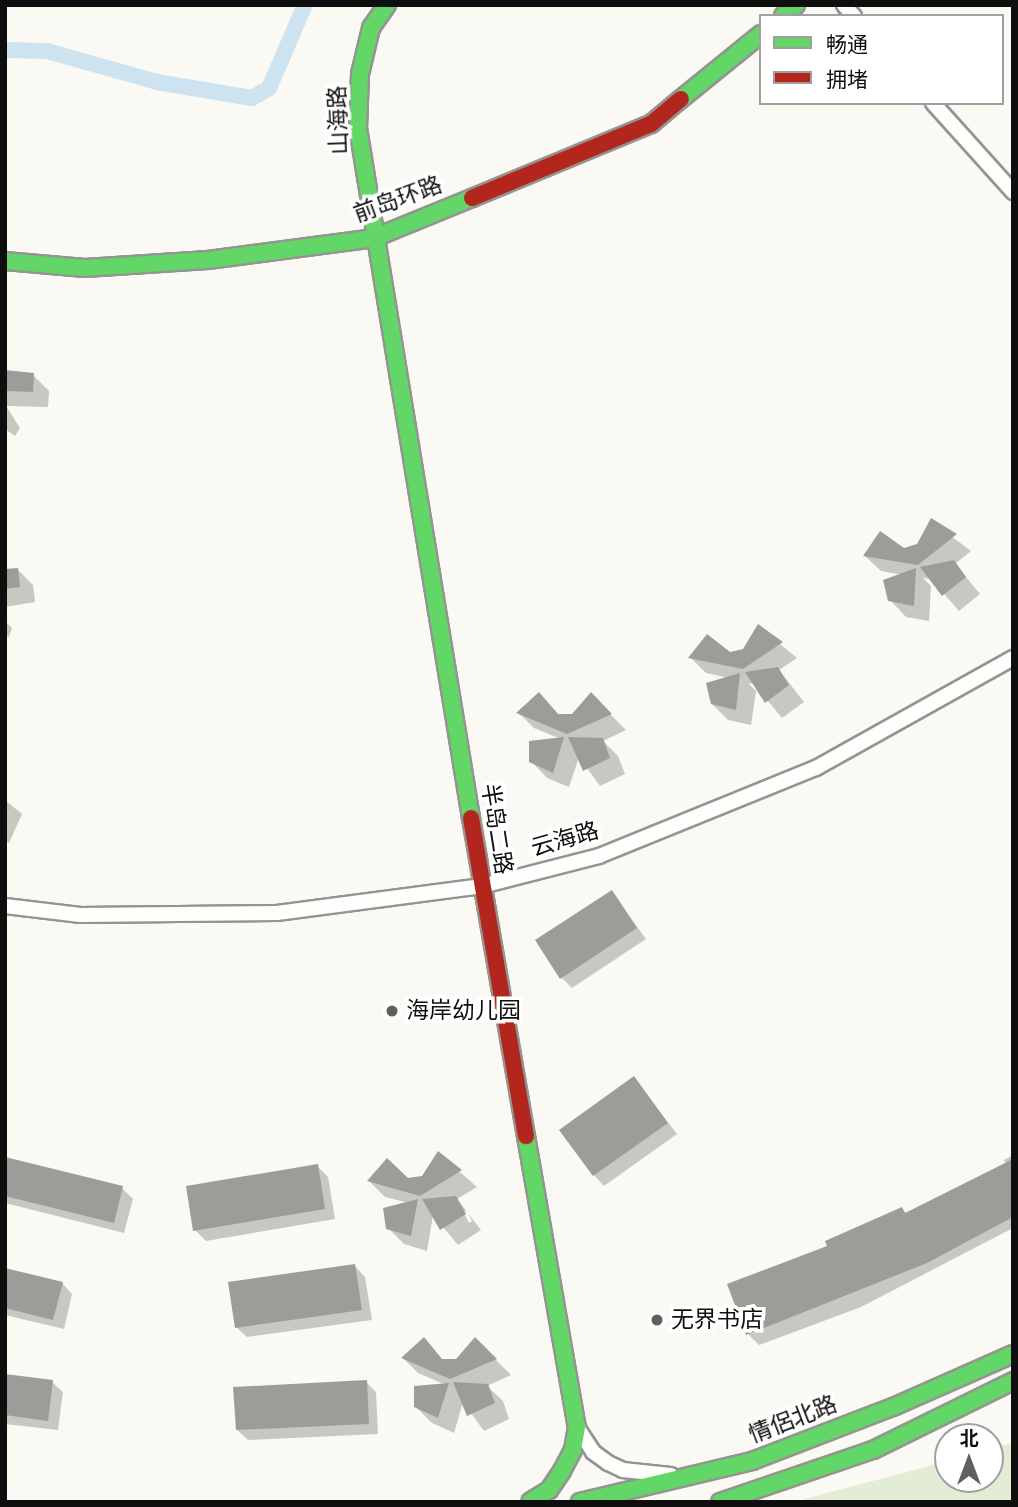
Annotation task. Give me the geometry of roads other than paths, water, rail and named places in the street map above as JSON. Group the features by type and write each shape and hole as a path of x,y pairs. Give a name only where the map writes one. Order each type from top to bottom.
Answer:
{"street":[{"name":"山海路","path":"374,238 358,128 360,74 371,28 387,5"},
{"name":"前岛环路","path":"5,261 85,268 194,261 374,238 651,124 759,36"},
{"path":"935,105 1013,192"},
{"name":"半岛二路","path":"374,238 482,886 577,1427"},
{"name":"云海路","path":"5,906 80,915 276,913 482,886 599,856 816,768 1013,658"},
{"name":"情侶北路","path":"580,1502 697,1477 893,1407 1013,1354"},
{"path":"720,1502 873,1450 1013,1381"},
{"path":"577,1427 593,1452 623,1470 697,1477"},
{"path":"530,1502 549,1490 562,1471 573,1450 577,1427"}],"waterway":[{"path":"5,50 47,51 157,82 252,98 269,88 305,5"}],"place":[{"name":"海岸幼儿园","path":"392,1011"},
{"name":"无界书店","path":"657,1320"}]}
